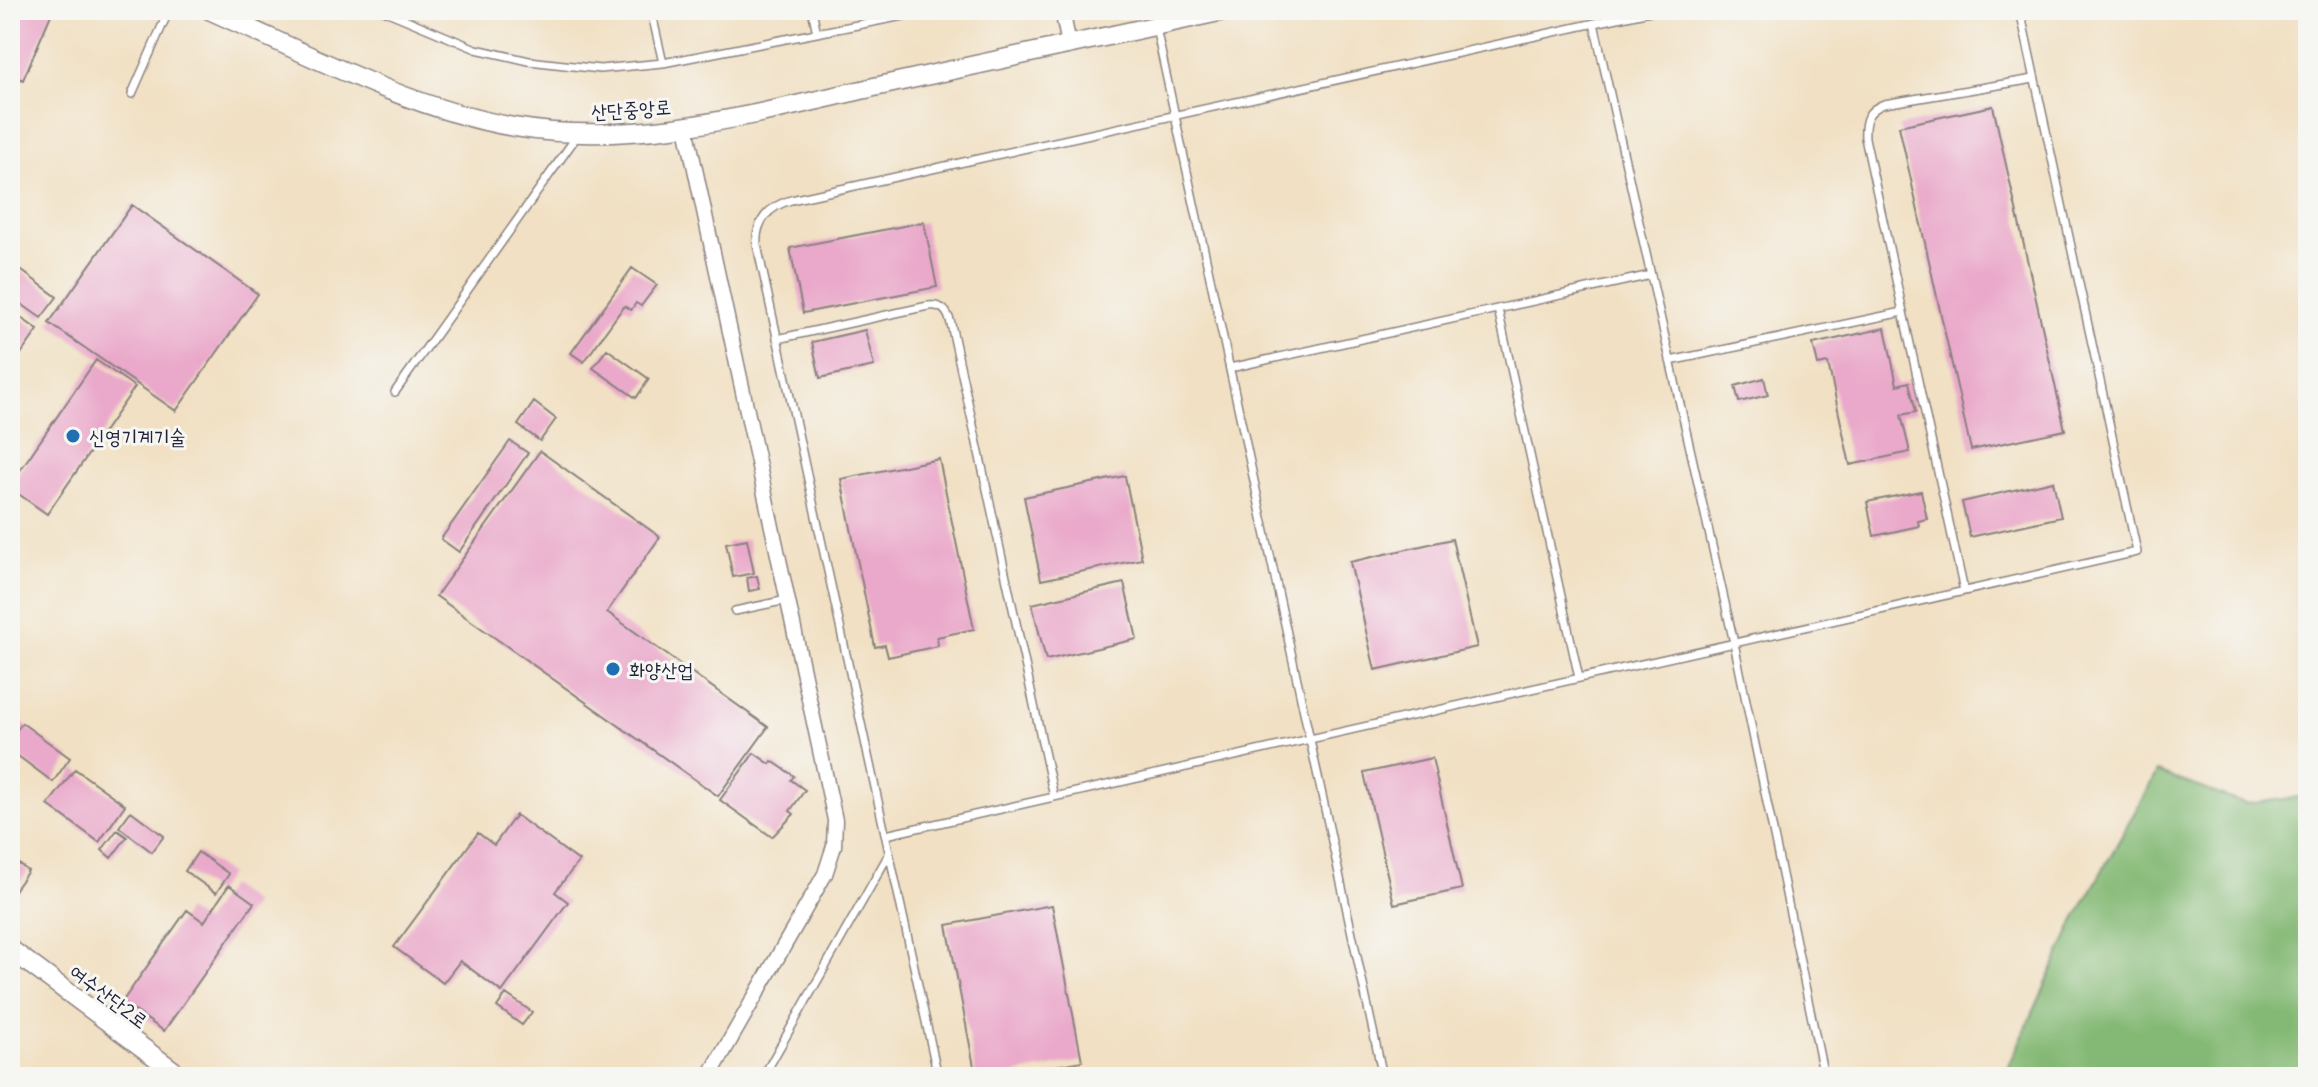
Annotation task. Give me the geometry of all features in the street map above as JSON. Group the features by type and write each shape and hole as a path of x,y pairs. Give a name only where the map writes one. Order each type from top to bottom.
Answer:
{"street":[{"name":"산단중앙로","path":"209,10 357,76 462,115 513,127 579,134 624,134 686,127 1228,10"},
{"path":"1062,10 1069,45"},
{"path":"686,127 835,820 834,846 825,874 709,1077"},
{"name":"여수산단2로","path":"10,949 182,1077"}],"lane":[{"path":"132,94 169,10"},
{"path":"383,10 398,13 468,47 529,61 600,69 663,63 934,10"},
{"path":"651,10 663,63"},
{"path":"812,10 817,33"},
{"path":"938,1077 756,240 761,221 776,205 791,200 1654,10"},
{"path":"886,835 2137,552 2020,10"},
{"path":"1594,23 1734,643 1824,1077"},
{"path":"1155,26 1383,1077"},
{"path":"1964,591 1865,138 1867,117 1876,107 1884,104 2034,79"},
{"path":"395,392 579,134"},
{"path":"1230,368 1651,275"},
{"path":"777,339 928,306 941,307 946,312 1054,797"},
{"path":"1498,309 1579,678"},
{"path":"1670,361 1903,312"},
{"path":"735,611 789,599"},
{"path":"763,1077 889,854"}],"green space":[{"path":"2157,772 2245,804 2308,796 2308,1077 2004,1077 2075,920"}],"building":[{"path":"10,10 53,10 23,80 10,74"},
{"path":"1993,106 2065,430 1971,450 1899,126"},
{"path":"132,205 258,294 176,411 49,323"},
{"path":"924,222 937,287 803,313 790,248"},
{"path":"10,262 57,297 41,318 10,296"},
{"path":"632,268 657,285 641,306 636,303 631,310 624,306 584,362 571,353"},
{"path":"10,310 38,330 10,369"},
{"path":"1885,328 1897,385 1909,382 1916,412 1901,415 1910,452 1850,465 1828,363 1818,365 1813,344"},
{"path":"865,330 874,366 820,378 812,342"},
{"path":"607,349 649,379 636,398 593,368"},
{"name":"신영기계기술","path":"96,360 135,387 47,514 10,485"},
{"path":"1764,378 1768,395 1739,402 1735,386"},
{"path":"534,402 556,419 540,441 518,425"},
{"path":"510,441 528,453 459,552 441,539"},
{"name":"화양산업","path":"540,451 660,537 607,612 768,727 718,796 436,596"},
{"path":"939,459 974,629 937,637 938,646 888,657 885,645 875,647 841,479"},
{"path":"1125,476 1142,559 1041,580 1024,497"},
{"path":"2053,481 2061,517 1970,537 1962,502"},
{"path":"1921,491 1927,519 1918,521 1919,526 1874,536 1867,502"},
{"path":"747,539 754,573 733,577 726,543"},
{"path":"1452,539 1477,647 1375,670 1350,562"},
{"path":"757,576 760,589 749,591 747,578"},
{"path":"1124,583 1137,639 1046,660 1032,604"},
{"path":"22,723 70,758 53,782 10,750 10,739"},
{"path":"754,753 794,776 791,780 805,790 790,811 794,814 772,837 720,800"},
{"path":"1432,758 1462,889 1394,904 1364,773"},
{"path":"75,769 125,805 99,842 48,805"},
{"path":"131,811 164,836 152,852 119,827"},
{"path":"516,815 579,861 555,892 568,902 502,992 460,961 443,983 394,947 478,833 494,845"},
{"path":"117,830 127,837 111,858 102,850"},
{"path":"198,852 229,874 216,893 185,871"},
{"path":"10,857 28,871 10,896"},
{"path":"229,885 254,903 164,1031 122,1002 187,910 204,922"},
{"path":"1052,905 1082,1061 998,1077 976,1077 947,925"},
{"path":"506,994 532,1012 522,1025 497,1007"}],"place":[{"name":"신영기계기술","path":"73,436"},
{"name":"화양산업","path":"613,669"}]}
